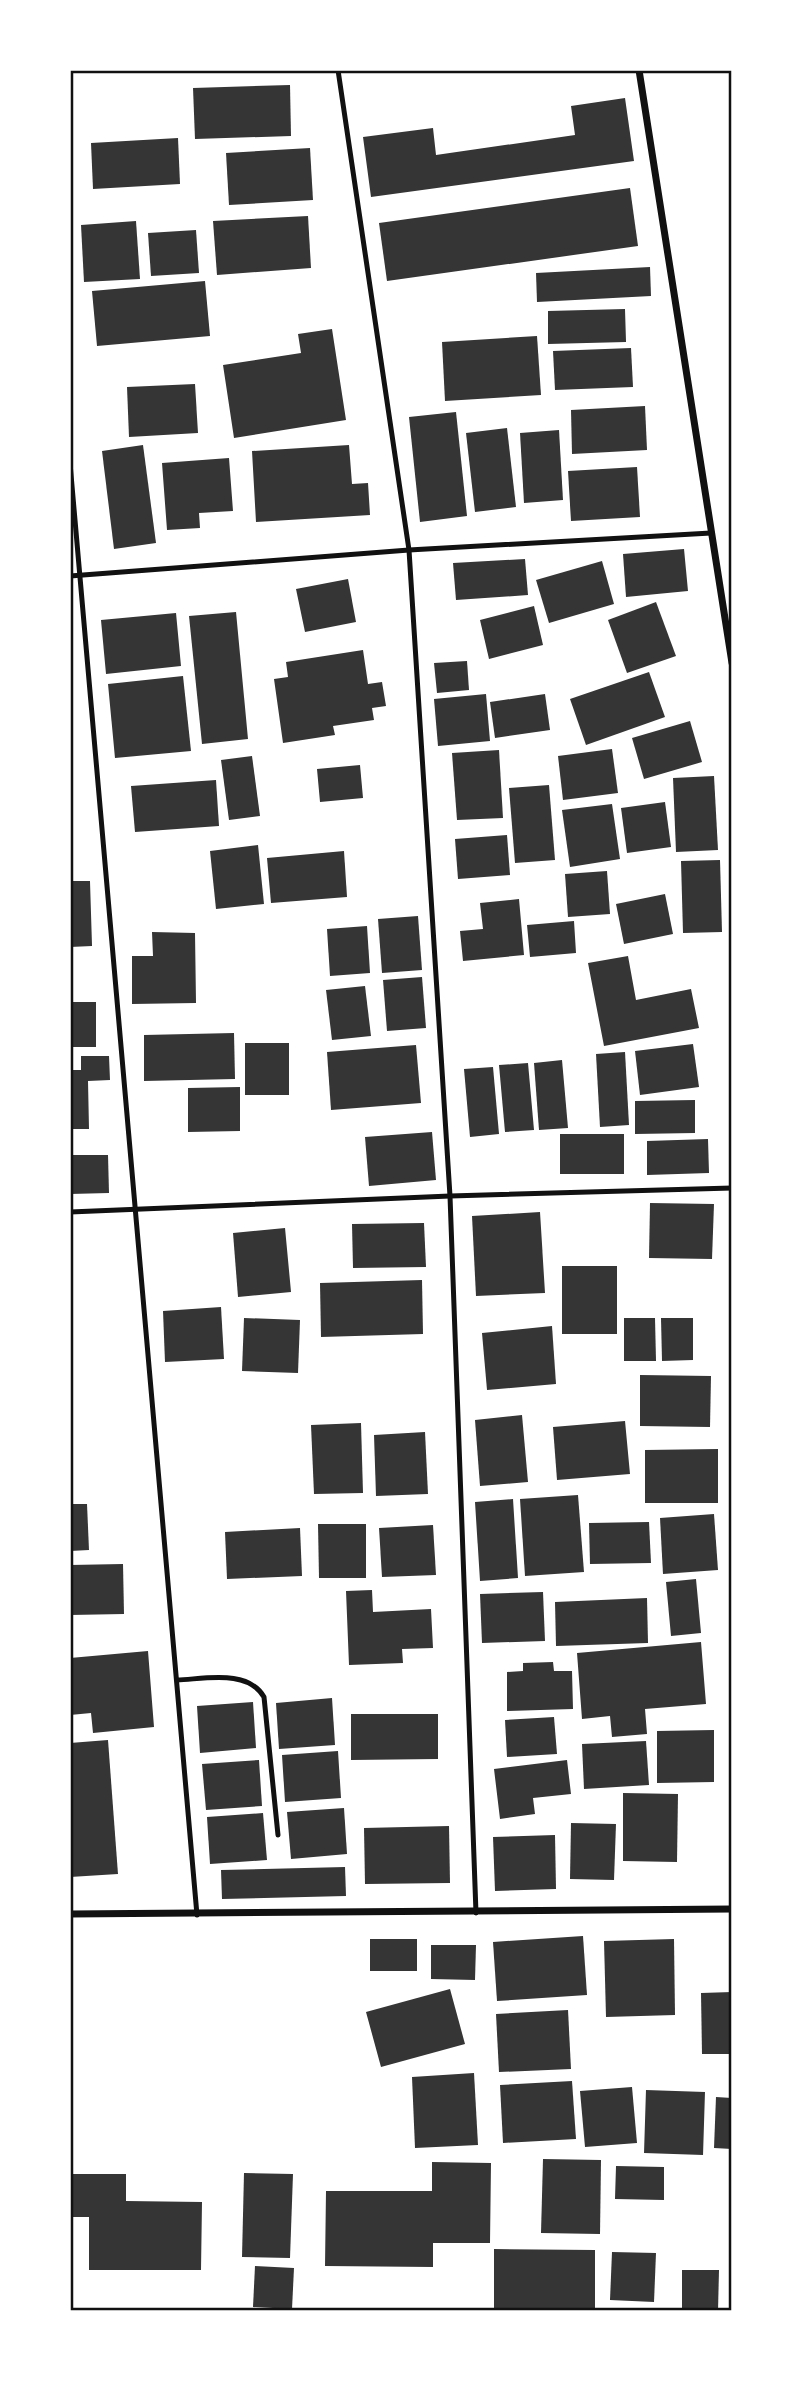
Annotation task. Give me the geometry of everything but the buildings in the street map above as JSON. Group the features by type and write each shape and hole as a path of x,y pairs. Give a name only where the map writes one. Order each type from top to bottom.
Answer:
{"street":[{"path":"639,70 732,663"},
{"path":"70,1914 732,1909"}],"lane":[{"path":"338,70 409,550 450,1196 477,1913"},
{"path":"70,463 197,1914"},
{"path":"70,576 409,550 711,533"},
{"path":"70,1212 450,1196 732,1188"},
{"path":"177,1680 247,1680 258,1688 264,1697 278,1835"}]}
